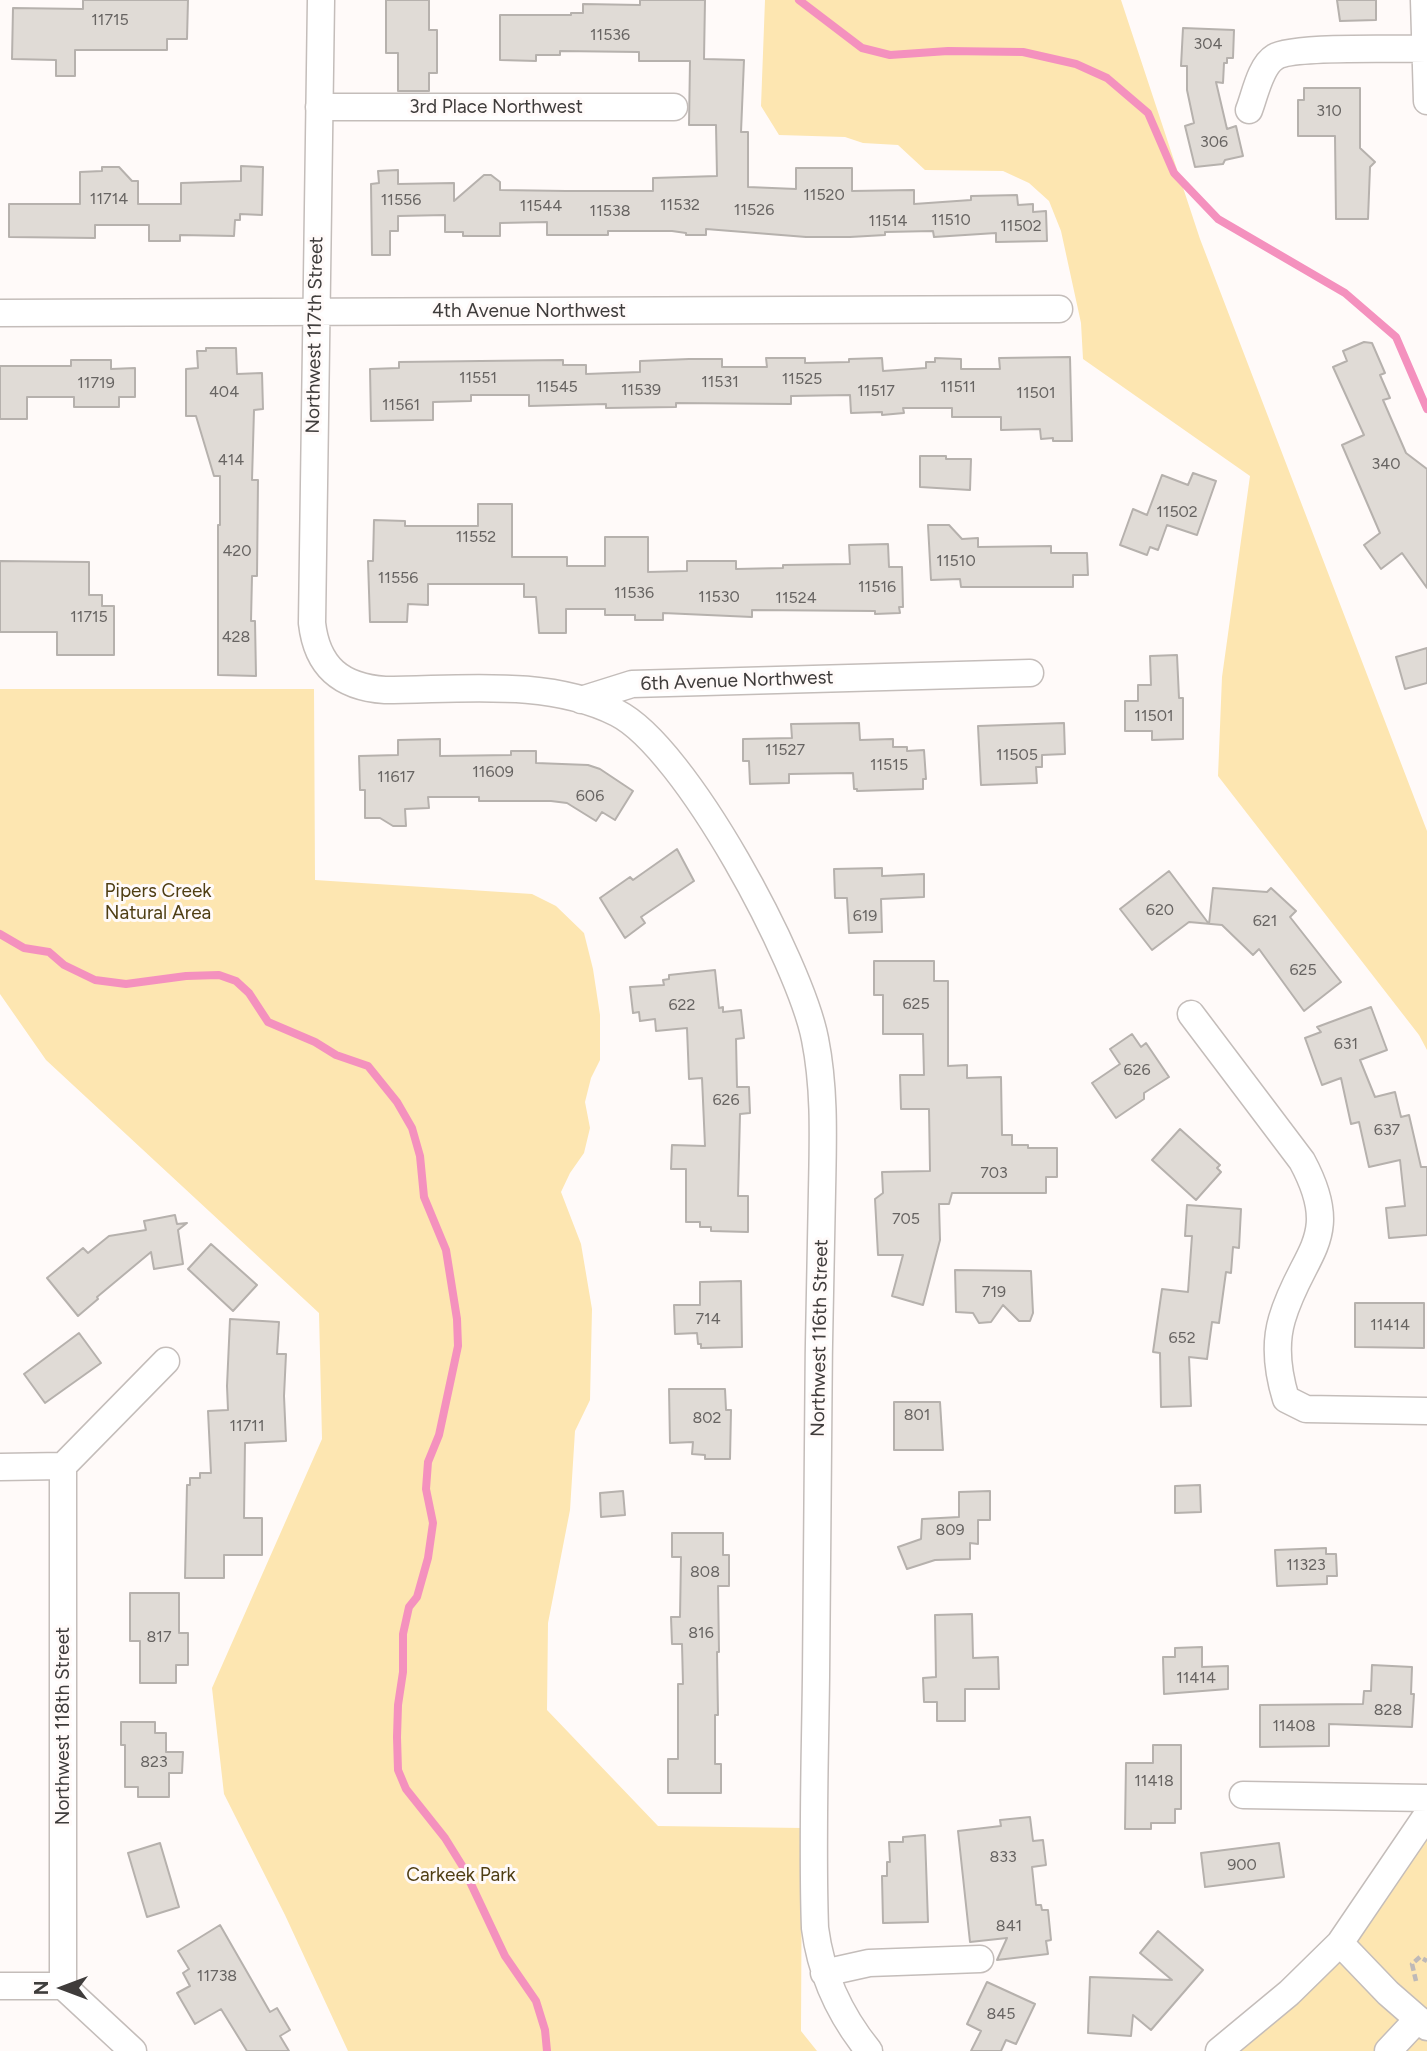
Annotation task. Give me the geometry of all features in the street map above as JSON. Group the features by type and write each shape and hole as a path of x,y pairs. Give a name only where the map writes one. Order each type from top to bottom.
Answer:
{"street":[{"name":"Northwest 117th Street","path":"321,0 312,623 318,652 327,666"},
{"path":"1424,0 1427,101"},
{"path":"1250,110 1266,66 1275,56 1297,51 1426,49"},
{"name":"3rd Place Northwest","path":"319,107 674,107"},
{"name":"4th Avenue Northwest","path":"0,313 1059,309"},
{"name":"6th Avenue Northwest","path":"327,666 346,681 368,688 539,691 580,700 632,684 1030,673"},
{"name":"Northwest 116th Street","path":"580,700 614,712 635,725 654,742 689,786 741,871 776,937 803,995 816,1043 821,1089 823,1157 818,1381 814,1902 818,1952 824,1973 838,2005 869,2051"},
{"path":"1191,1014 1302,1161 1319,1201 1320,1230 1313,1251 1287,1304 1278,1336 1279,1377 1286,1399 1306,1409 1427,1411"},
{"path":"0,1467 63,1466 166,1361"},
{"name":"Northwest 118th Street","path":"63,1466 63,1986"},
{"path":"1243,1795 1427,1798"},
{"path":"1219,2051 1289,1993 1340,1943 1427,1815"},
{"path":"1340,1943 1388,1993 1422,2023 1388,2051"},
{"path":"824,1973 869,1963 980,1959"},
{"path":"0,1986 63,1986 133,2051"}],"path":[{"path":"1412,1964 1420,1956 1427,1961"}],"green space":[{"path":"765,0 1121,0 1200,239 1427,831 1427,1050 1419,1035 1218,776 1222,677 1250,476 1083,359 1081,323 1061,231 1049,201 1029,183 1003,171 925,170 898,145 863,143 845,137 779,135 761,106"},
{"name":"Carkeek Park","path":"0,689 314,689 315,880 532,894 556,906 584,933 600,1015 600,1060 591,1078 585,1102 590,1128 584,1153 561,1192 581,1244 592,1309 590,1400 575,1431 570,1510 548,1623 547,1710 658,1826 802,1828 801,2031 817,2051 348,2051 285,1915 224,1794 212,1688 322,1439 319,1313 46,1060 0,994"},
{"path":"1427,1815 1427,2051 1219,2051 1289,1993"}],"building":[{"path":"83,0 188,0 187,39 167,39 167,50 75,50 75,76 56,76 56,60 12,59 13,8 83,9"},
{"path":"386,0 429,0 429,30 437,30 437,73 429,73 429,91 398,91 398,53 386,53"},
{"path":"640,0 705,0 704,59 744,60 741,132 748,132 748,187 796,189 796,168 852,168 852,191 914,190 914,204 971,200 971,196 1017,195 1018,205 1033,204 1033,212 1046,211 1047,241 996,242 996,233 934,237 933,231 885,232 885,235 850,237 806,237 706,229 706,235 686,235 672,231 608,231 608,235 547,235 547,222 500,223 500,236 463,236 463,232 445,232 445,215 398,216 398,231 390,231 390,255 372,255 371,184 379,183 378,171 398,170 398,184 454,183 454,201 484,175 491,175 500,182 500,190 566,191 653,191 653,178 717,176 716,125 689,125 690,61 639,61 639,52 560,51 560,55 536,55 536,61 500,60 500,15 571,15 583,13 583,4 640,5"},
{"path":"1337,0 1376,0 1376,20 1340,21"},
{"path":"1183,28 1234,30 1233,58 1227,58 1227,63 1224,63 1223,83 1216,82 1227,129 1236,126 1243,156 1225,160 1223,164 1195,167 1185,126 1194,123 1187,90 1187,66 1181,66"},
{"path":"1304,88 1360,88 1360,148 1375,162 1370,167 1368,219 1336,219 1335,136 1298,136 1298,100 1304,100"},
{"path":"241,166 263,167 262,215 240,214 240,220 235,220 234,236 180,235 180,241 149,241 149,225 95,225 95,238 9,237 9,204 80,204 80,172 102,171 102,167 119,167 132,181 138,181 138,204 181,204 181,183 241,181"},
{"path":"1364,342 1372,343 1385,373 1380,375 1390,398 1383,400 1406,453 1427,469 1427,588 1402,553 1381,569 1364,545 1380,533 1342,445 1364,435 1333,367 1347,361 1343,351"},
{"path":"206,348 236,348 237,374 262,373 263,409 254,410 252,480 258,480 257,576 252,576 251,621 255,621 256,676 218,675 220,476 214,476 196,416 186,416 186,369 198,368 197,351 206,351"},
{"path":"1070,357 1072,441 1041,439 1040,429 1001,430 1001,417 952,417 952,408 903,408 904,413 882,415 882,412 851,413 850,395 791,396 791,404 676,403 676,407 606,408 606,404 529,406 529,395 471,395 471,401 433,402 433,420 371,421 370,369 399,368 399,362 563,360 563,365 586,365 586,374 640,372 640,361 689,359 722,359 722,367 767,367 766,358 805,358 805,363 882,358 883,371 926,368 926,362 935,362 935,358 961,359 961,369 1000,369 999,358"},
{"path":"71,360 111,360 111,369 135,368 135,397 119,397 119,407 74,407 74,397 27,397 27,419 0,419 0,366 71,366"},
{"path":"920,456 971,459 970,490 920,487"},
{"path":"1193,473 1216,481 1197,535 1167,525 1158,550 1150,547 1147,555 1120,545 1133,509 1147,515 1162,475 1188,485"},
{"path":"478,504 512,504 512,557 567,557 567,566 605,566 605,537 648,537 648,572 687,571 687,561 736,561 736,569 850,564 849,545 888,544 889,567 902,567 903,607 899,607 900,613 875,614 875,611 752,610 752,617 663,613 663,620 635,620 635,615 605,615 605,609 566,609 566,633 539,633 536,597 524,597 524,584 428,584 428,605 408,604 407,622 370,622 368,561 373,561 374,520 405,521 405,526 478,526"},
{"path":"928,525 949,525 962,539 978,538 978,547 1051,546 1051,553 1087,553 1088,575 1073,575 1073,587 961,587 960,579 931,580"},
{"path":"0,561 89,562 89,595 102,595 102,606 114,606 114,655 57,655 57,632 0,632"},
{"path":"1427,648 1427,683 1405,689 1396,657"},
{"path":"1177,655 1179,698 1183,698 1183,739 1152,740 1152,731 1125,731 1125,701 1138,701 1138,685 1151,685 1150,656"},
{"path":"859,723 860,740 893,739 893,747 907,747 907,751 924,750 926,779 923,779 923,789 857,791 854,789 853,773 789,774 789,783 750,784 749,761 743,761 743,739 792,738 791,724"},
{"path":"1064,723 1065,754 1042,755 1042,767 1036,767 1037,783 981,785 978,726"},
{"path":"440,739 440,756 511,755 511,751 536,751 536,763 588,765 600,769 633,791 615,820 602,812 596,821 567,803 479,801 479,797 428,797 429,808 405,809 406,826 393,826 380,818 365,818 365,790 360,790 359,756 398,755 398,740"},
{"path":"677,849 694,881 641,917 645,923 625,938 600,898 630,877 633,880"},
{"path":"882,868 882,876 924,874 924,897 881,899 882,932 849,933 847,898 835,898 834,869"},
{"path":"1169,871 1209,924 1189,922 1152,950 1120,909"},
{"path":"1213,888 1267,892 1271,888 1296,911 1290,917 1341,982 1304,1011 1259,949 1253,955 1222,925 1209,924"},
{"path":"874,961 934,961 934,981 948,981 948,1066 967,1065 967,1078 1001,1077 1002,1135 1012,1135 1012,1145 1057,1148 1057,1177 1046,1177 1046,1193 952,1193 949,1204 939,1204 940,1240 923,1305 892,1296 903,1255 878,1255 875,1199 883,1193 882,1172 930,1171 929,1109 901,1109 900,1075 924,1075 923,1034 883,1034 883,995 874,995"},
{"path":"715,970 719,1008 723,1007 723,1012 741,1010 744,1038 736,1039 737,1087 749,1087 750,1113 740,1114 738,1196 748,1196 748,1232 711,1231 711,1227 700,1227 700,1222 686,1222 686,1169 671,1169 672,1145 705,1146 702,1078 689,1079 687,1028 656,1031 655,1019 640,1021 639,1012 633,1013 630,987 664,985 663,980 669,979 669,975"},
{"path":"1371,1007 1387,1050 1360,1060 1375,1097 1395,1092 1401,1117 1409,1115 1421,1167 1427,1167 1427,1235 1389,1238 1386,1208 1405,1206 1400,1160 1369,1167 1359,1122 1351,1124 1341,1078 1322,1085 1305,1038 1321,1032 1317,1027"},
{"path":"1132,1034 1141,1047 1146,1043 1169,1077 1144,1093 1144,1099 1116,1118 1092,1083 1120,1064 1110,1049"},
{"path":"1180,1129 1220,1165 1217,1168 1221,1172 1196,1200 1152,1160"},
{"path":"1187,1205 1241,1209 1239,1248 1233,1247 1231,1273 1226,1272 1219,1323 1212,1322 1207,1359 1189,1357 1191,1406 1161,1407 1160,1353 1153,1352 1162,1289 1188,1292 1192,1236 1185,1236"},
{"path":"175,1215 177,1224 187,1223 178,1230 183,1264 154,1269 151,1252 78,1316 47,1278 83,1248 88,1253 109,1236 146,1230 144,1221"},
{"path":"211,1244 257,1285 233,1311 188,1269"},
{"path":"955,1270 1031,1271 1033,1313 1030,1321 1019,1321 1003,1305 991,1322 979,1323 973,1313 956,1312"},
{"path":"741,1281 742,1347 701,1348 697,1333 675,1334 674,1305 700,1305 700,1282"},
{"path":"1355,1303 1424,1303 1424,1348 1355,1347"},
{"path":"230,1319 279,1322 277,1354 286,1354 286,1441 245,1443 244,1518 262,1518 262,1555 224,1555 224,1578 185,1578 187,1485 190,1485 190,1478 200,1478 200,1473 211,1473 208,1411 228,1410"},
{"path":"79,1333 101,1363 45,1403 24,1374"},
{"path":"669,1389 725,1389 726,1410 731,1410 730,1459 705,1459 705,1455 692,1454 693,1442 670,1443"},
{"path":"894,1402 940,1402 943,1450 894,1450"},
{"path":"1200,1485 1201,1512 1175,1513 1175,1486"},
{"path":"623,1491 625,1515 601,1517 600,1493"},
{"path":"990,1491 990,1520 978,1520 978,1544 970,1543 970,1559 935,1560 907,1569 898,1547 921,1539 922,1519 959,1517 959,1492"},
{"path":"672,1533 723,1533 723,1555 729,1555 729,1586 718,1586 718,1715 715,1715 715,1764 721,1764 721,1793 668,1793 668,1759 678,1759 678,1684 683,1684 682,1644 672,1644 671,1617 680,1617 681,1557 672,1557"},
{"path":"1326,1548 1326,1554 1336,1554 1337,1576 1327,1576 1327,1584 1277,1586 1275,1550"},
{"path":"130,1593 179,1593 179,1633 188,1633 188,1665 176,1665 176,1683 140,1683 140,1641 130,1641"},
{"path":"972,1614 973,1658 998,1657 999,1689 965,1689 965,1721 937,1721 937,1702 924,1702 923,1678 936,1677 935,1615"},
{"path":"1202,1647 1202,1667 1228,1666 1228,1689 1164,1694 1163,1657 1175,1657 1175,1648"},
{"path":"1372,1665 1412,1667 1412,1727 1329,1724 1329,1746 1260,1747 1260,1705 1363,1704 1364,1691 1371,1691"},
{"path":"121,1722 155,1722 155,1733 166,1733 166,1752 183,1752 182,1773 169,1773 169,1797 138,1797 138,1787 125,1787 125,1745 121,1745"},
{"path":"1153,1745 1181,1745 1181,1809 1175,1809 1175,1823 1151,1823 1151,1829 1125,1829 1126,1763 1153,1763"},
{"path":"1030,1817 1033,1841 1043,1840 1046,1865 1032,1867 1036,1905 1041,1905 1042,1910 1048,1910 1051,1940 1046,1941 1048,1954 997,1960 1007,1938 970,1942 958,1831 1001,1826 1000,1820"},
{"path":"925,1835 928,1922 883,1923 882,1876 887,1876 887,1862 890,1862 889,1842 903,1842 903,1837"},
{"path":"160,1843 179,1907 147,1917 128,1853"},
{"path":"1279,1843 1284,1877 1205,1887 1201,1853"},
{"path":"220,1925 270,2012 277,2008 290,2030 280,2036 289,2051 247,2051 221,2009 195,2024 177,1993 190,1986 183,1973 189,1969 178,1951"},
{"path":"1158,1931 1203,1970 1151,2030 1133,2015 1131,2036 1088,2033 1090,1977 1172,1980 1140,1953"},
{"path":"987,1982 1035,2004 1016,2044 1006,2040 1001,2051 971,2051 981,2031 967,2024"}],"waterway":[{"path":"799,0 862,48 890,55 948,51 1023,52 1076,64 1107,78 1148,113 1174,173 1218,219 1345,293 1396,337 1427,409"},
{"path":"0,934 24,948 49,952 64,965 95,980 126,984 186,976 219,975 236,981 249,993 268,1022 315,1042 336,1055 368,1066 397,1102 412,1128 420,1156 424,1197 446,1250 457,1319 458,1346 439,1435 428,1462 426,1489 433,1523 428,1558 417,1597 409,1607 403,1634 403,1672 398,1705 398,1770 406,1789 445,1838 463,1867 505,1956 536,2001 545,2030 547,2051"}],"park label":[{"name":"Pipers Creek Natural Area","path":"158,902"}]}
